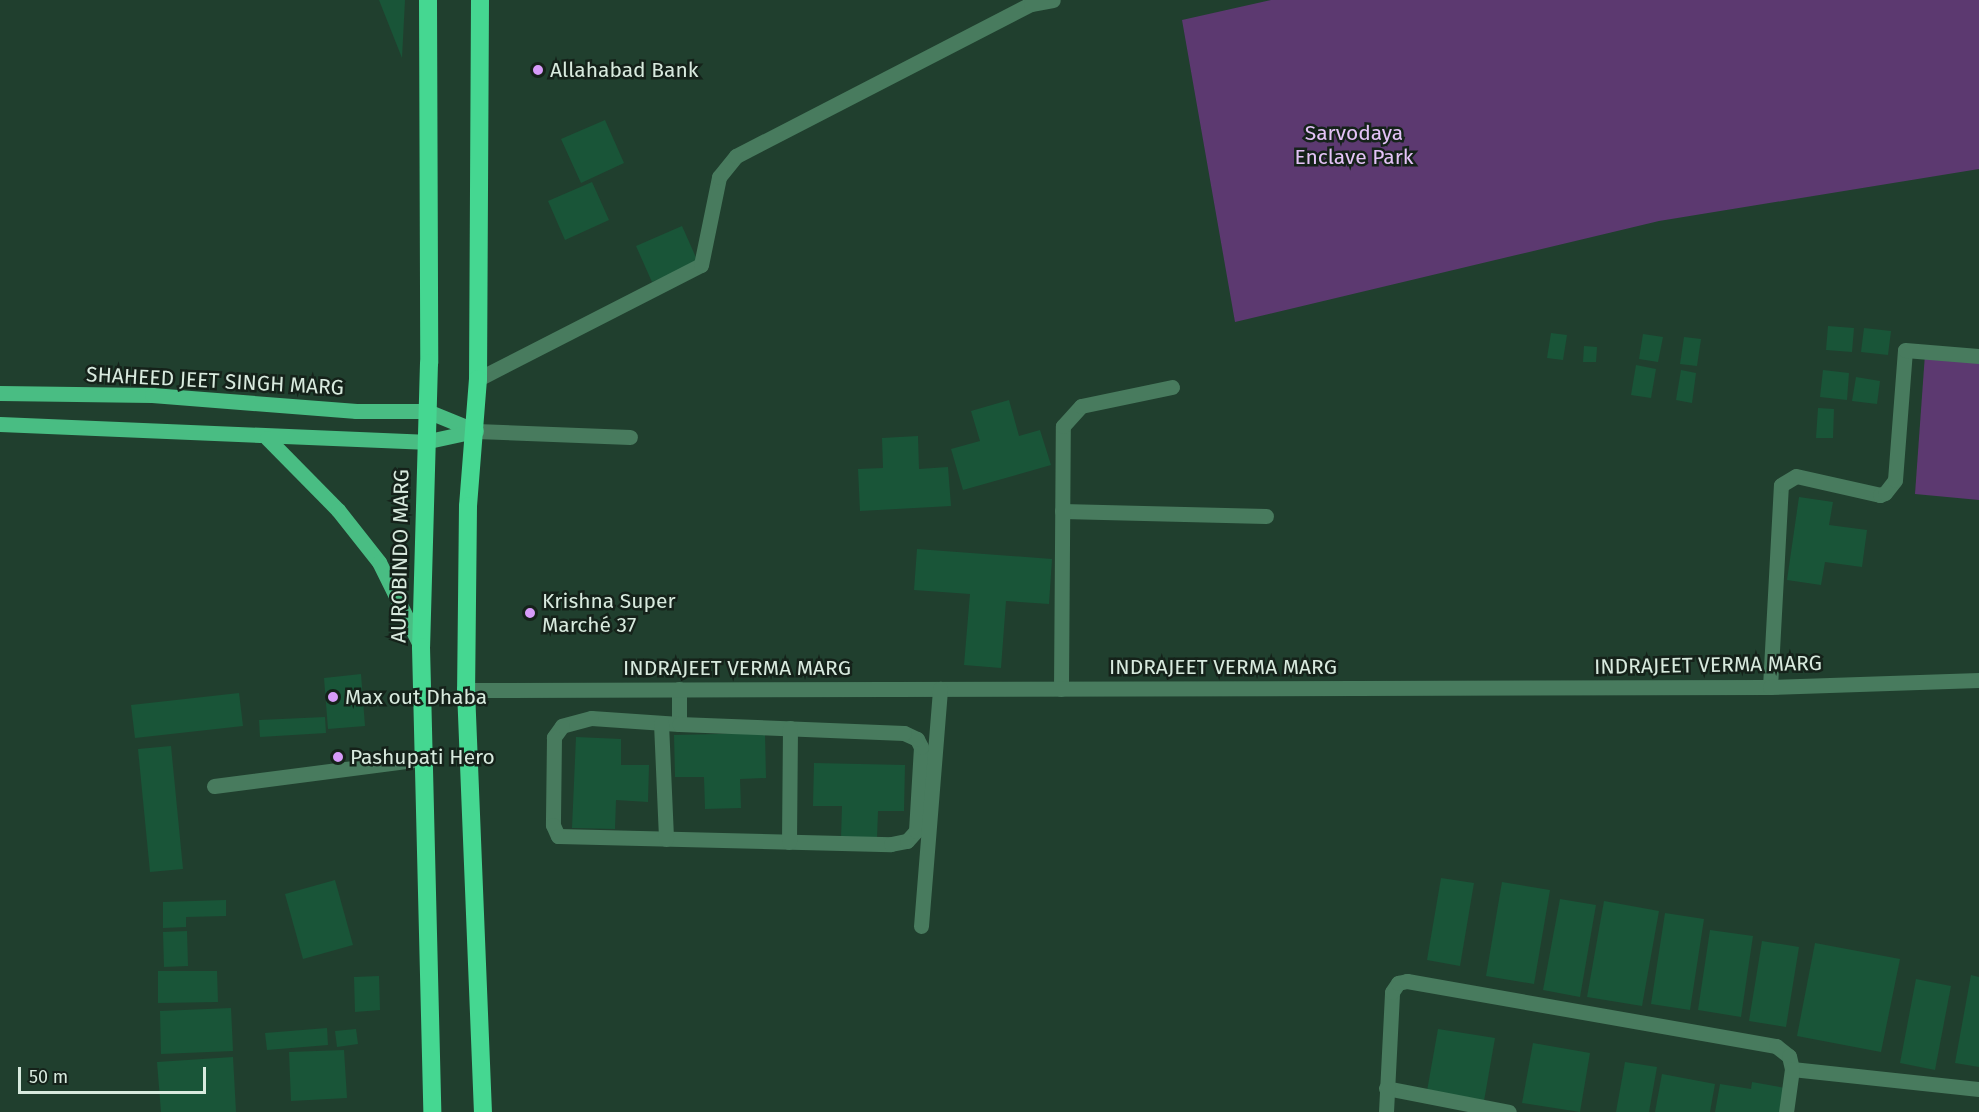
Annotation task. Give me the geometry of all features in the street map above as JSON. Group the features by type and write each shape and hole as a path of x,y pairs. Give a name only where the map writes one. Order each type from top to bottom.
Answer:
{"highway":[{"name":"AUROBINDO MARG","path":"429,0 427,411 424,442 421,647 432,1112"},
{"path":"480,0 478,379 476,430 468,506 466,690 483,1112"}],"main road":[{"name":"SHAHEED JEET SINGH MARG","path":"0,393 152,395 356,411 427,411"},
{"path":"427,411 476,430"},
{"path":"0,424 267,438 424,442 476,430"},
{"path":"267,438 338,510 379,562 421,647"}],"street":[{"path":"478,379 700,265 719,177 736,156 1031,4 1053,0"},
{"path":"1770,687 1781,485 1796,476 1880,495 1886,493 1895,480 1905,350 1979,356"},
{"path":"1061,689 1063,426 1070,413 1081,406 1172,387"},
{"path":"476,430 630,437"},
{"path":"1062,511 1266,516"},
{"name":"INDRAJEET VERMA MARG","path":"466,690 1770,687 1979,680"},
{"path":"679,689 679,724"},
{"path":"921,926 940,689"},
{"path":"591,718 661,723 904,733 917,739 921,747 916,831 907,841 891,844 558,836 553,825 554,737 562,726 591,718"},
{"path":"661,723 666,839"},
{"path":"789,842 790,728"},
{"path":"213,786 423,759"},
{"path":"1386,1112 1392,992 1398,983 1407,981 1776,1046 1789,1056 1792,1069 1785,1112"},
{"path":"1792,1069 1979,1089"},
{"path":"1386,1088 1509,1112"}],"green space":[{"name":"Sarvodaya Enclave Park","path":"1271,0 1979,0 1979,169 1659,221 1235,322 1182,20"},
{"path":"1925,354 1979,358 1979,500 1915,494"}],"building":[{"path":"379,0 405,0 402,58"},
{"path":"605,120 624,163 581,183 561,139"},
{"path":"592,182 609,220 565,240 548,201"},
{"path":"682,226 698,262 652,282 636,246"},
{"path":"1828,326 1854,328 1852,352 1826,350"},
{"path":"1864,328 1891,331 1888,355 1861,352"},
{"path":"1551,333 1567,335 1563,360 1547,358"},
{"path":"1643,334 1663,337 1658,362 1639,359"},
{"path":"1684,337 1701,339 1697,366 1680,364"},
{"path":"1584,346 1597,347 1596,362 1583,362"},
{"path":"1636,365 1656,369 1651,398 1631,395"},
{"path":"1681,370 1696,373 1692,403 1676,400"},
{"path":"1823,370 1849,373 1847,400 1820,397"},
{"path":"1856,377 1880,381 1877,404 1852,401"},
{"path":"1009,400 1019,436 1040,430 1051,465 963,490 951,449 980,441 971,411"},
{"path":"1818,408 1834,409 1833,438 1816,438"},
{"path":"918,436 919,469 948,467 951,506 860,511 858,469 883,468 882,438"},
{"path":"1799,497 1833,502 1829,525 1867,530 1862,567 1825,562 1821,585 1787,580"},
{"path":"917,549 1052,559 1049,604 1006,601 1001,668 964,665 970,594 914,590"},
{"path":"361,674 365,726 328,729 324,678"},
{"path":"239,693 243,726 135,738 131,705"},
{"path":"325,717 326,733 260,737 259,720"},
{"path":"765,733 766,778 740,779 741,808 705,809 704,777 675,777 674,735"},
{"path":"576,737 621,739 621,765 649,765 648,802 616,800 615,829 572,828"},
{"path":"171,746 183,869 150,872 138,749"},
{"path":"814,763 905,765 904,811 878,811 877,839 841,838 842,806 813,806"},
{"path":"1441,878 1474,883 1460,966 1427,960"},
{"path":"335,880 353,945 303,959 285,894"},
{"path":"1502,882 1550,890 1534,984 1486,976"},
{"path":"1560,899 1596,905 1580,997 1543,990"},
{"path":"226,900 226,916 186,917 186,927 163,928 163,902"},
{"path":"1604,901 1659,911 1642,1006 1587,997"},
{"path":"1665,913 1704,919 1690,1010 1651,1004"},
{"path":"1710,930 1753,936 1741,1017 1698,1010"},
{"path":"187,931 188,966 164,967 163,932"},
{"path":"1762,941 1799,947 1786,1027 1749,1021"},
{"path":"1815,943 1900,959 1881,1052 1797,1036"},
{"path":"158,971 217,971 218,1002 158,1003"},
{"path":"1971,975 1979,977 1979,1067 1955,1063"},
{"path":"379,976 380,1010 355,1012 354,977"},
{"path":"1916,979 1951,986 1935,1070 1900,1063"},
{"path":"231,1008 233,1051 161,1054 160,1011"},
{"path":"327,1028 328,1045 267,1050 265,1033"},
{"path":"356,1029 358,1044 337,1047 335,1031"},
{"path":"1438,1029 1495,1038 1484,1101 1427,1091"},
{"path":"1533,1043 1590,1053 1580,1112 1522,1103"},
{"path":"344,1050 347,1098 291,1101 289,1052"},
{"path":"233,1057 236,1112 161,1112 157,1062"},
{"path":"1625,1062 1657,1067 1649,1112 1616,1112"},
{"path":"1662,1074 1715,1084 1710,1112 1655,1112"},
{"path":"1752,1082 1785,1088 1780,1112 1715,1112 1720,1084 1751,1089"}],"place":[{"name":"Allahabad Bank","path":"538,70"},
{"name":"Krishna Super Marché 37","path":"530,613"},
{"name":"Max out Dhaba","path":"333,697"},
{"name":"Pashupati Hero","path":"338,757"}]}
